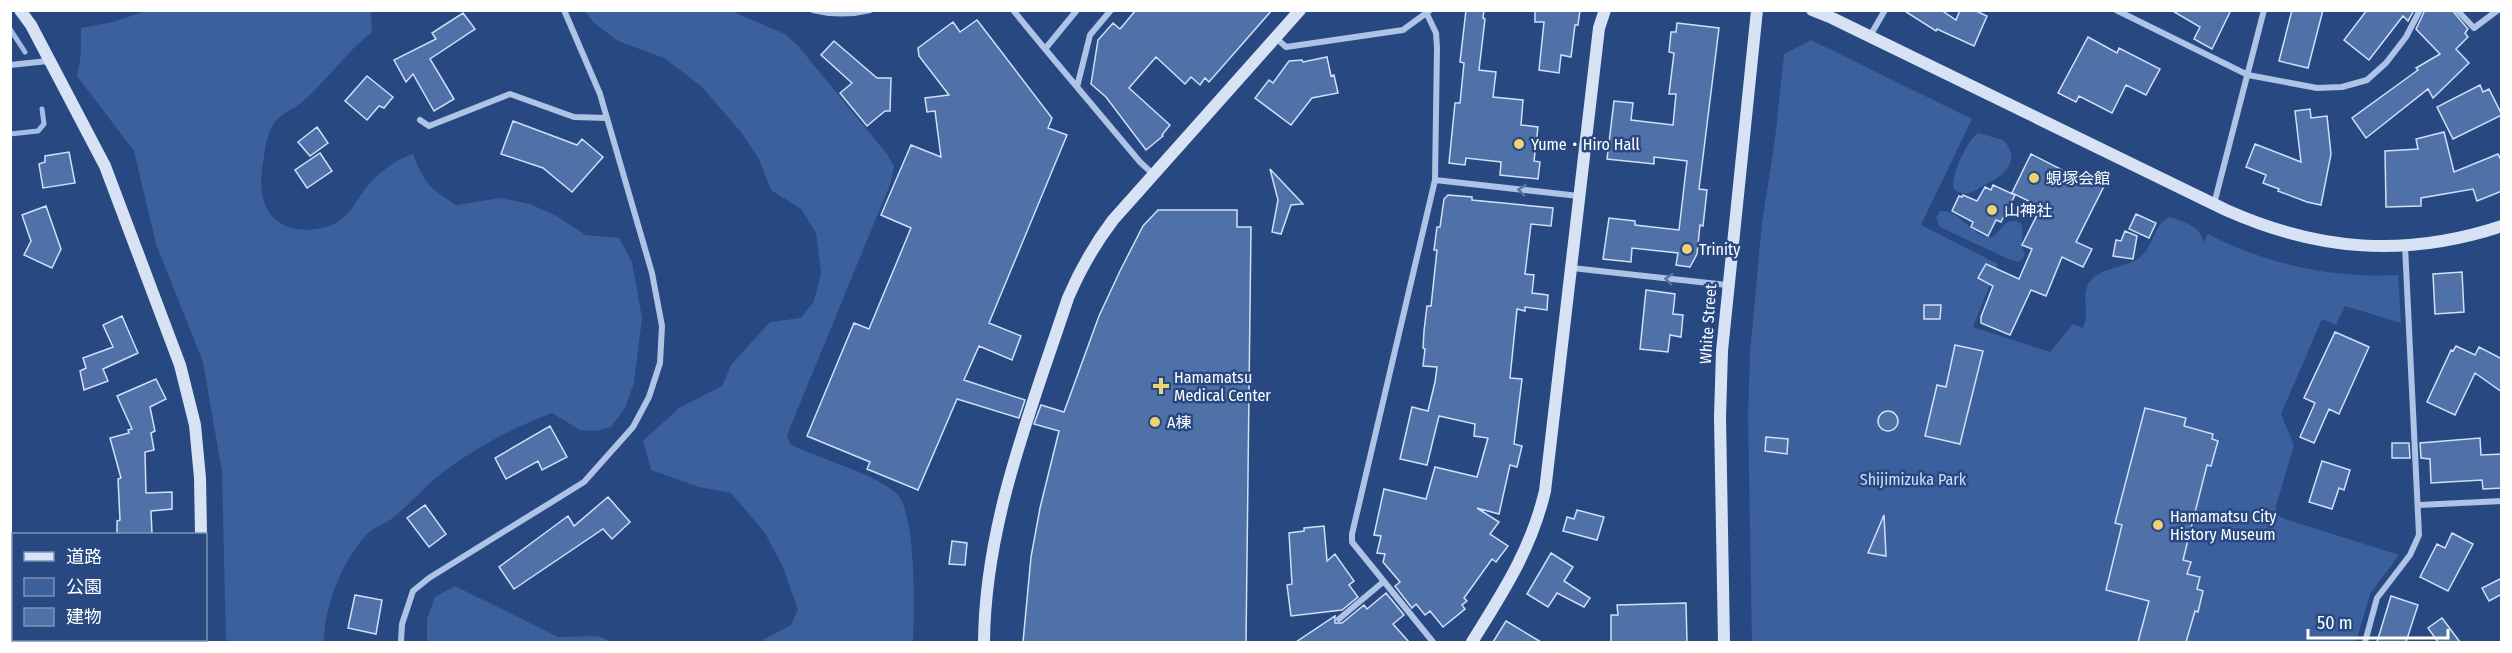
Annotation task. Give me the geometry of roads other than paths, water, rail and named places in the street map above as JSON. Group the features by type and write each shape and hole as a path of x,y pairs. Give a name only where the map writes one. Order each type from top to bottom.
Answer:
{"street":[{"path":"20,10 31,25 105,166 180,365 195,425 200,478 201,533"},
{"path":"401,642 402,624 413,591 429,578 584,482 623,440 649,397 660,363 662,326 652,273 600,94 564,10"},
{"path":"813,10 831,14 851,14 870,10"},
{"path":"1013,10 1140,162 1153,174"},
{"path":"1045,49 1077,10"},
{"path":"1077,87 1090,35 1111,10"},
{"path":"984,642 988,582 1003,500 1068,298 1099,238 1153,174 1300,10"},
{"path":"1472,642 1514,574 1529,544 1540,513 1548,470 1599,28 1605,10"},
{"name":"White Street","path":"1724,642 1720,384 1727,285 1757,10"},
{"path":"1812,10 2214,204 2251,221 2302,238 2356,246 2405,246 2463,237 2502,226"},
{"path":"1870,36 1885,10"},
{"path":"2116,10 2248,75 2317,88 2342,87 2367,80 2386,63 2406,37 2420,10"},
{"path":"2214,204 2264,10"},
{"path":"2457,10 2474,28 2498,10"},
{"path":"1276,38 1286,47 1403,30 1427,12 1436,33 1435,180 1352,534 1352,543 1356,549 1433,642"},
{"path":"10,65 48,61"},
{"path":"420,120 429,126 510,94 574,117 607,118"},
{"path":"1435,180 1580,196"},
{"path":"2365,642 2377,598 2416,546 2419,535 2405,246"},
{"path":"1572,268 1727,285"},
{"path":"2419,505 2502,501"},
{"path":"1339,619 1383,582"}],"waterway":[{"path":"10,29 25,52"},
{"path":"10,134 38,131 44,124 42,109"}],"place":[{"name":"Yume・Hiro Hall","path":"1519,144"},
{"name":"蜆塚会館","path":"2034,178"},
{"name":"山神社","path":"1992,210"},
{"name":"Trinity","path":"1687,249"},
{"name":"Hamamatsu Medical Center","path":"1161,386"},
{"name":"A棟","path":"1155,422"},
{"name":"Hamamatsu City History Museum","path":"2158,525"}],"park label":[{"name":"Shijimizuka Park","path":"1913,479"}]}
